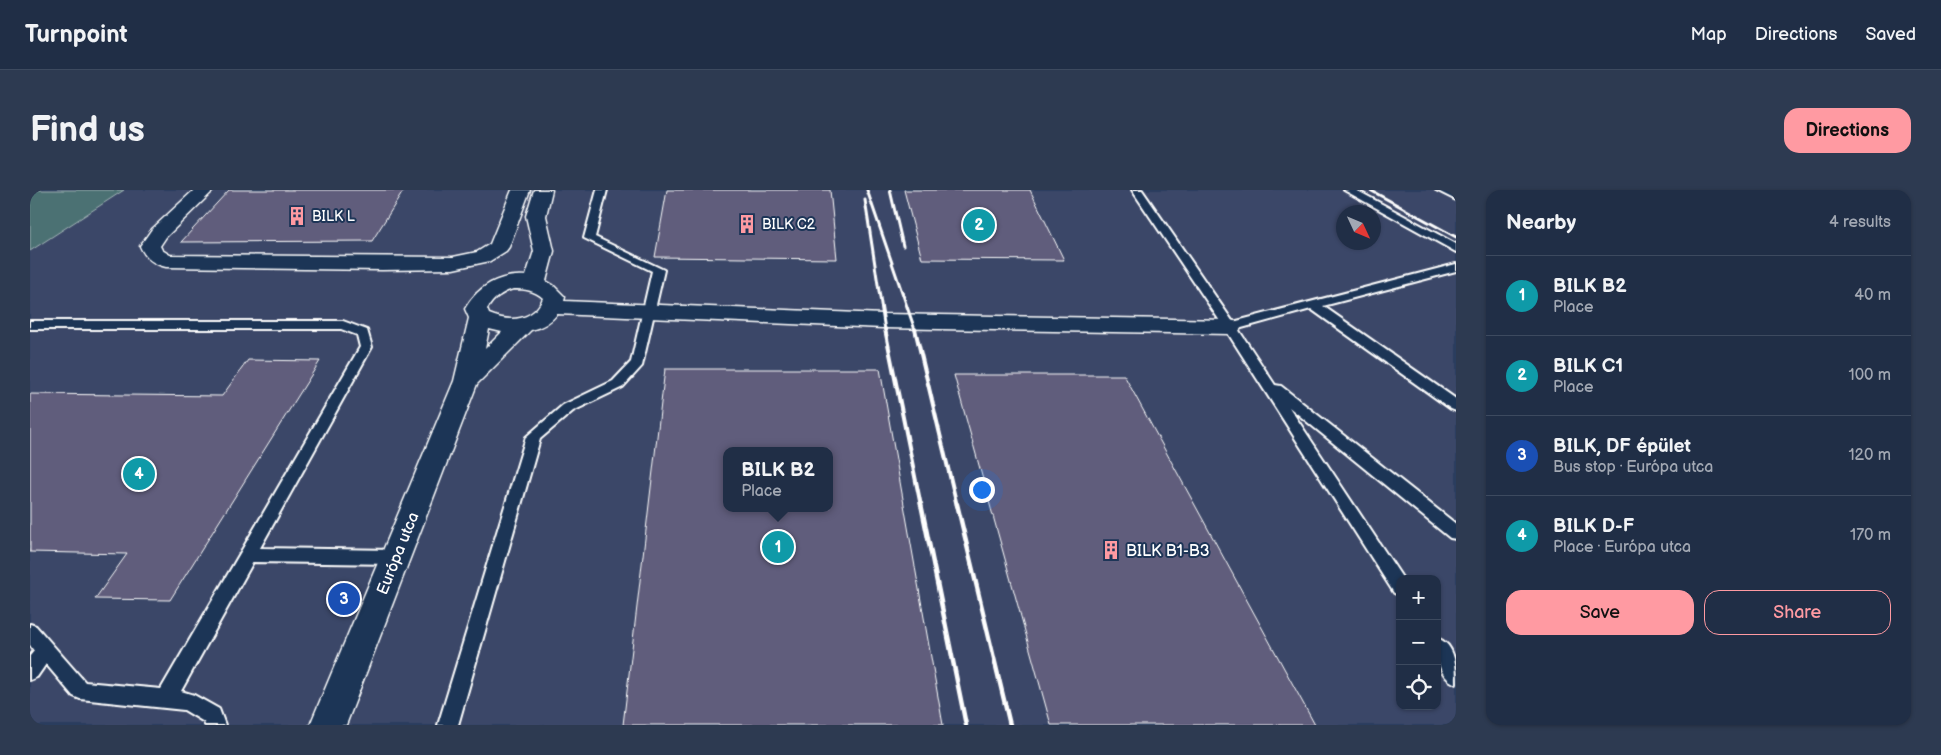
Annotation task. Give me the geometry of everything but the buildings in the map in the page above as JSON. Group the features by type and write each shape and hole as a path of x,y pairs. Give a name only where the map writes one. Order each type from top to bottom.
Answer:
{"street":[{"path":"205,190 159,233 150,246 153,253 166,261 453,263 483,257 499,247 521,190"},
{"path":"543,190 536,216 544,251 535,283 548,288 554,297 553,307 883,321 1230,326"},
{"name":"Európa utca","path":"535,283 512,284 489,291 480,300 476,309 480,318 498,326 523,325 536,321 546,315 553,307"},
{"name":"Európa utca","path":"328,725 466,382 480,318"},
{"name":"Európa utca","path":"466,382 523,325"}],"lane":[{"path":"448,725 534,437 568,408 618,384 637,363 658,270 589,238 602,190"},
{"path":"1137,190 1230,326 1396,582"},
{"path":"1349,190 1456,249"},
{"path":"1442,190 1456,197"},
{"path":"1230,326 1456,267"},
{"path":"1313,305 1456,406"},
{"path":"30,325 342,325 363,333 366,347 166,699"},
{"path":"1265,380 1456,533"},
{"path":"247,555 395,557"},
{"path":"30,632 80,690 187,702 212,716 215,725"},
{"path":"30,671 46,650"},
{"path":"1441,652 1456,675"}],"shaded area":[{"path":"124,190 1456,190 1456,725 30,725 30,251"}],"green space":[{"path":"30,190 124,190 30,251"}],"railway":[{"path":"867,190 915,330"},
{"path":"890,190 903,246"},
{"path":"1370,190 1456,237"},
{"path":"865,200 885,330"},
{"path":"885,329 921,506"},
{"path":"915,329 957,506"},
{"path":"921,504 966,725"},
{"path":"957,504 1010,725"}],"place":[{"name":"BILK L","path":"297,216"},
{"name":"BILK C2","path":"747,224"},
{"name":"BILK C1","path":"979,225"},
{"name":"BILK D-F","path":"139,474"},
{"name":"BILK B2","path":"778,547"},
{"name":"BILK B1-B3","path":"1111,550"},
{"name":"BILK, DF épület","path":"344,599"}]}
